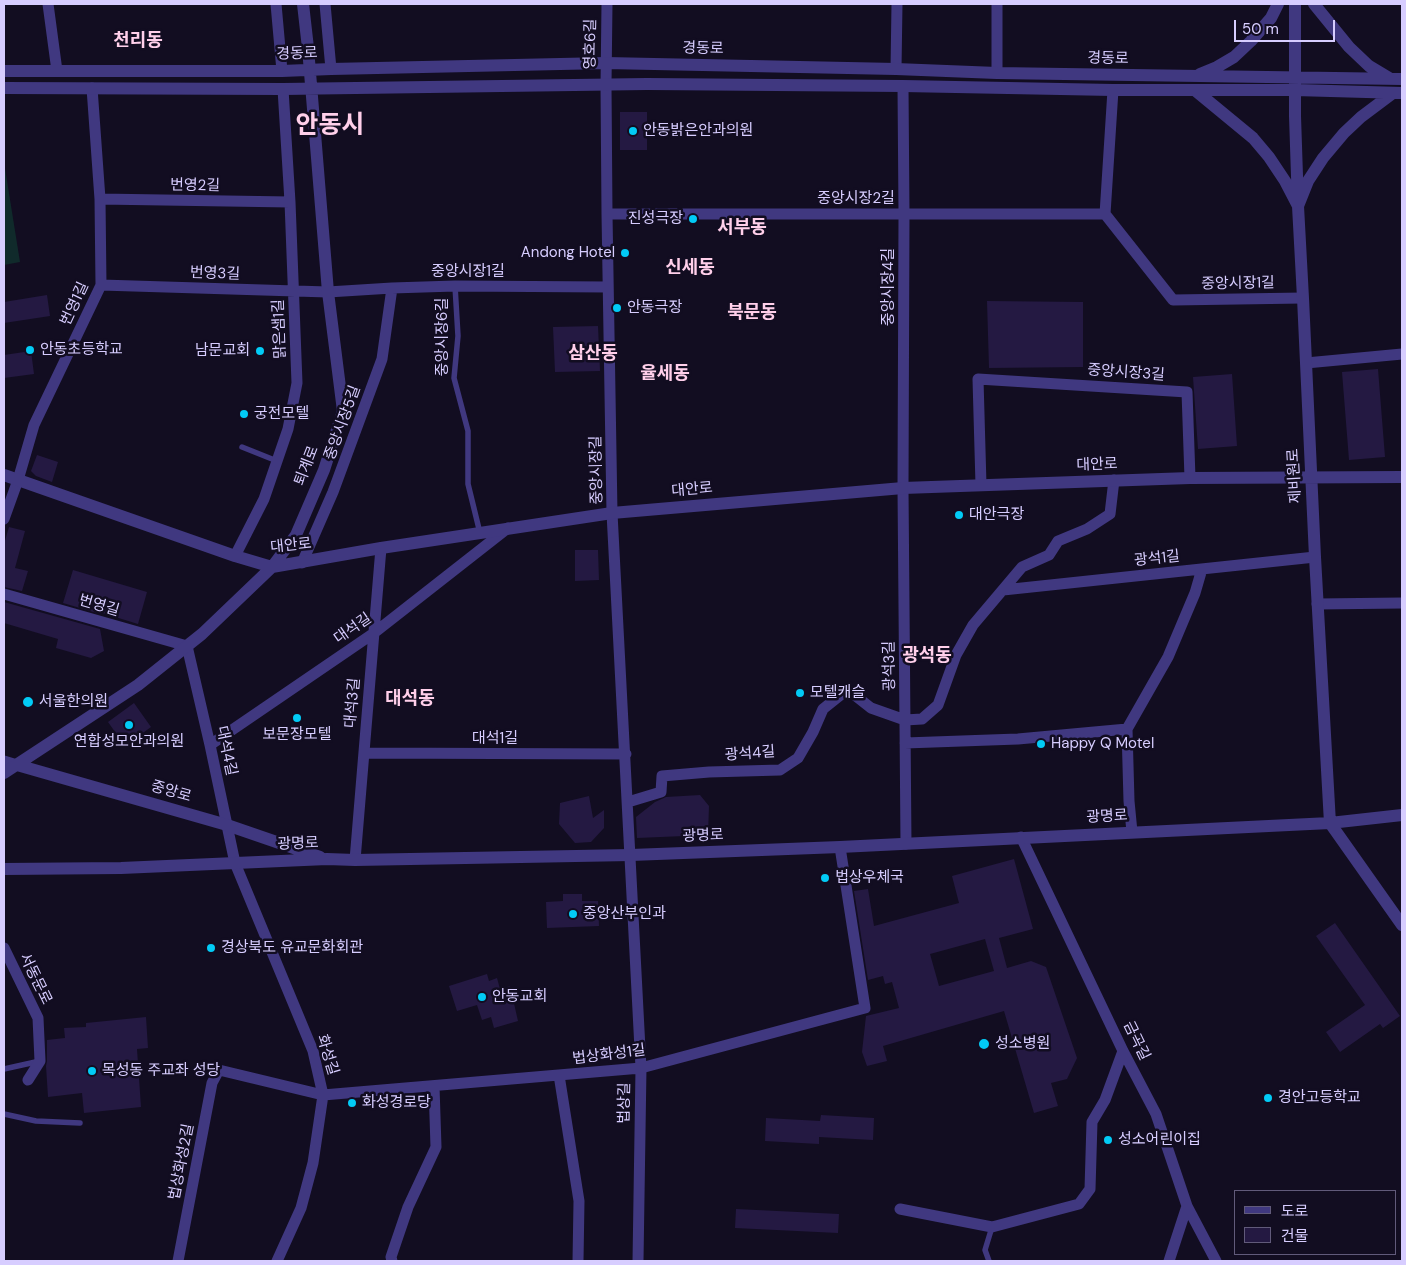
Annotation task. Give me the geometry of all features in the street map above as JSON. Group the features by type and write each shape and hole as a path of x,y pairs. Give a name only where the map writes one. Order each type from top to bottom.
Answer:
{"street":[{"path":"48,4 57,71"},
{"path":"276,4 282,71"},
{"name":"퇴계로","path":"4,773 138,685 202,634 272,567 296,535 324,470 342,411 328,292 303,4"},
{"path":"325,4 331,69"},
{"name":"영호6길","path":"606,85 607,4"},
{"path":"896,68 897,4"},
{"path":"996,73 997,4"},
{"path":"1194,76 1217,67 1234,57 1266,24 1278,4"},
{"name":"제비원로","path":"1294,4 1298,206 1317,604 1330,823"},
{"path":"1314,4 1348,47 1369,66 1397,79"},
{"name":"경동로","path":"4,71 282,71 606,63 896,68 996,73 1397,79"},
{"name":"경동로","path":"4,88 311,89 647,84 1196,91 1295,90 1398,93"},
{"name":"중앙시장길","path":"606,85 612,513 631,855"},
{"name":"중앙시장4길","path":"903,86 903,488"},
{"name":"번영1길","path":"4,519 34,425 102,285 100,199 92,88"},
{"name":"맑은샘1길","path":"235,556 264,499 288,429 297,382 290,202 283,89"},
{"path":"1105,214 1114,90"},
{"path":"1196,91 1252,138 1269,157 1285,181 1298,206"},
{"path":"1298,206 1308,181 1323,158 1344,133 1361,117 1398,93"},
{"name":"번영2길","path":"100,199 290,202"},
{"name":"중앙시장2길","path":"607,214 1105,214"},
{"name":"중앙시장1길","path":"1105,214 1173,300 1303,298"},
{"name":"번영3길","path":"102,285 328,292"},
{"name":"중앙시장1길","path":"328,292 455,286 608,287"},
{"name":"중앙시장5길","path":"302,563 333,492 382,359 392,288"},
{"path":"1306,363 1402,354"},
{"name":"중앙시장3길","path":"981,485 978,379 1187,392 1190,478"},
{"name":"대안로","path":"4,476 272,567 381,548 612,513 903,488 1190,478 1402,478"},
{"path":"905,720 922,720 938,705 956,655 973,625 1022,567 1049,555 1058,541 1086,529 1110,514 1114,480"},
{"name":"광석3길","path":"903,488 906,844"},
{"name":"대석길","path":"210,745 374,634 508,528"},
{"name":"대석3길","path":"355,860 381,548"},
{"name":"광석1길","path":"1003,590 1315,557"},
{"path":"1132,832 1127,730 1168,657 1195,593 1202,569"},
{"name":"번영길","path":"4,594 187,646"},
{"path":"1317,604 1402,603"},
{"name":"대석4길","path":"187,646 210,745 234,863"},
{"name":"광석4길","path":"628,802 661,792 662,776 709,772 780,770 798,758 824,709 843,693 852,693 871,708 905,720"},
{"path":"906,743 1018,739 1127,730"},
{"name":"대석1길","path":"364,753 626,754"},
{"name":"중앙로","path":"4,761 227,825 327,859"},
{"name":"광명로","path":"4,869 121,868 327,859 631,855 840,847 1330,823 1402,815"},
{"path":"1330,823 1402,924"},
{"name":"금곡길","path":"1021,837 1123,1051 1156,1114 1187,1206 1216,1261"},
{"name":"법상화성1길","path":"219,1070 323,1095 641,1068 865,1008 840,847"},
{"name":"법상길","path":"631,855 641,1068 638,1261"},
{"name":"화성길","path":"234,863 313,1051 323,1095 313,1163 301,1208 276,1261"},
{"name":"서동문로","path":"4,948 38,1018 40,1061"},
{"path":"900,1209 992,1227 1079,1204 1090,1189 1092,1122 1105,1100 1123,1051"},
{"path":"28,1080 40,1061"},
{"name":"법상화성2길","path":"178,1261 212,1083 219,1070"},
{"path":"559,1075 579,1201 578,1261"},
{"path":"392,1261 391,1257 408,1207 436,1147 434,1086"},
{"path":"1169,1261 1187,1206"}],"lane":[{"name":"중앙시장6길","path":"455,286 458,336 454,378 468,431 468,484 481,534"},
{"path":"242,446 277,461"},
{"path":"4,1069 40,1061"},
{"path":"4,1114 36,1121 80,1122"},
{"path":"989,1261 985,1250 992,1227"}],"green space":[{"path":"4,162 20,262 4,265"}],"building":[{"name":"안동밝은안과의원","path":"620,112 647,112 647,150 620,150"},
{"path":"47,295 50,316 4,323 4,302"},
{"path":"987,301 1083,302 1083,367 989,368"},
{"path":"598,326 600,371 555,372 553,327"},
{"path":"31,351 34,374 4,378 4,355"},
{"path":"1378,369 1385,457 1349,460 1342,372"},
{"path":"1232,374 1237,446 1198,449 1193,377"},
{"path":"37,455 58,462 52,482 36,476 31,471"},
{"path":"9,527 25,531 15,568 28,571 22,591 4,587 4,544"},
{"path":"575,550 598,550 599,580 575,581"},
{"path":"73,570 147,592 138,624 63,603"},
{"path":"4,602 100,629 104,651 91,658 56,648 58,639 4,623"},
{"name":"연합성모안과의원","path":"134,703 151,727 125,746 108,722"},
{"path":"700,795 709,806 708,835 637,838 636,817 655,802 666,797"},
{"path":"589,796 593,818 604,810 604,828 591,842 575,843 559,824 560,803"},
{"name":"성소병원","path":"1014,859 1033,929 999,938 1007,968 1031,961 1046,967 1077,1058 1067,1079 1051,1083 1058,1106 1034,1113 1004,1011 883,1046 887,1061 867,1066 862,1052 866,1016 899,1008 892,982 885,984 883,976 868,980 854,891 868,889 874,926 959,903 952,876","holes":["985,939 994,971 939,986 930,954"]},
{"name":"중앙산부인과","path":"563,894 582,894 582,901 598,901 599,926 547,928 546,902 563,901"},
{"path":"1335,923 1400,1016 1383,1028 1380,1024 1340,1052 1326,1032 1365,1005 1316,936"},
{"name":"안동교회","path":"487,974 489,981 497,978 500,989 510,986 518,1021 494,1028 491,1017 482,1020 477,1005 457,1011 449,986"},
{"name":"목성동 주교좌 성당","path":"146,1017 148,1048 137,1049 141,1107 84,1113 82,1093 48,1097 47,1040 65,1038 64,1028 86,1027 86,1023"},
{"path":"821,1115 874,1118 873,1140 819,1137 819,1144 765,1141 766,1118 820,1121"},
{"path":"736,1209 839,1214 838,1233 735,1228"}],"place":[{"name":"안동밝은안과의원","path":"633,131"},
{"name":"진성극장","path":"693,219"},
{"name":"Andong Hotel","path":"625,253"},
{"name":"안동극장","path":"617,308"},
{"name":"안동초등학교","path":"30,350"},
{"name":"남문교회","path":"260,351"},
{"name":"궁전모텔","path":"244,414"},
{"name":"대안극장","path":"959,515"},
{"name":"모텔캐슬","path":"800,693"},
{"name":"서울한의원","path":"28,702"},
{"name":"보문장모텔","path":"297,718"},
{"name":"연합성모안과의원","path":"129,725"},
{"name":"Happy Q Motel","path":"1041,744"},
{"name":"법상우체국","path":"825,878"},
{"name":"중앙산부인과","path":"573,914"},
{"name":"경상북도 유교문화회관","path":"211,948"},
{"name":"안동교회","path":"482,997"},
{"name":"성소병원","path":"984,1044"},
{"name":"목성동 주교좌 성당","path":"92,1071"},
{"name":"경안고등학교","path":"1268,1098"},
{"name":"화성경로당","path":"352,1103"},
{"name":"성소어린이집","path":"1108,1140"}],"district":[{"name":"천리동","path":"138,41"},
{"name":"안동시","path":"330,126"},
{"name":"서부동","path":"742,228"},
{"name":"신세동","path":"690,268"},
{"name":"북문동","path":"752,313"},
{"name":"삼산동","path":"593,354"},
{"name":"율세동","path":"665,374"},
{"name":"광석동","path":"927,656"},
{"name":"대석동","path":"410,699"}]}
